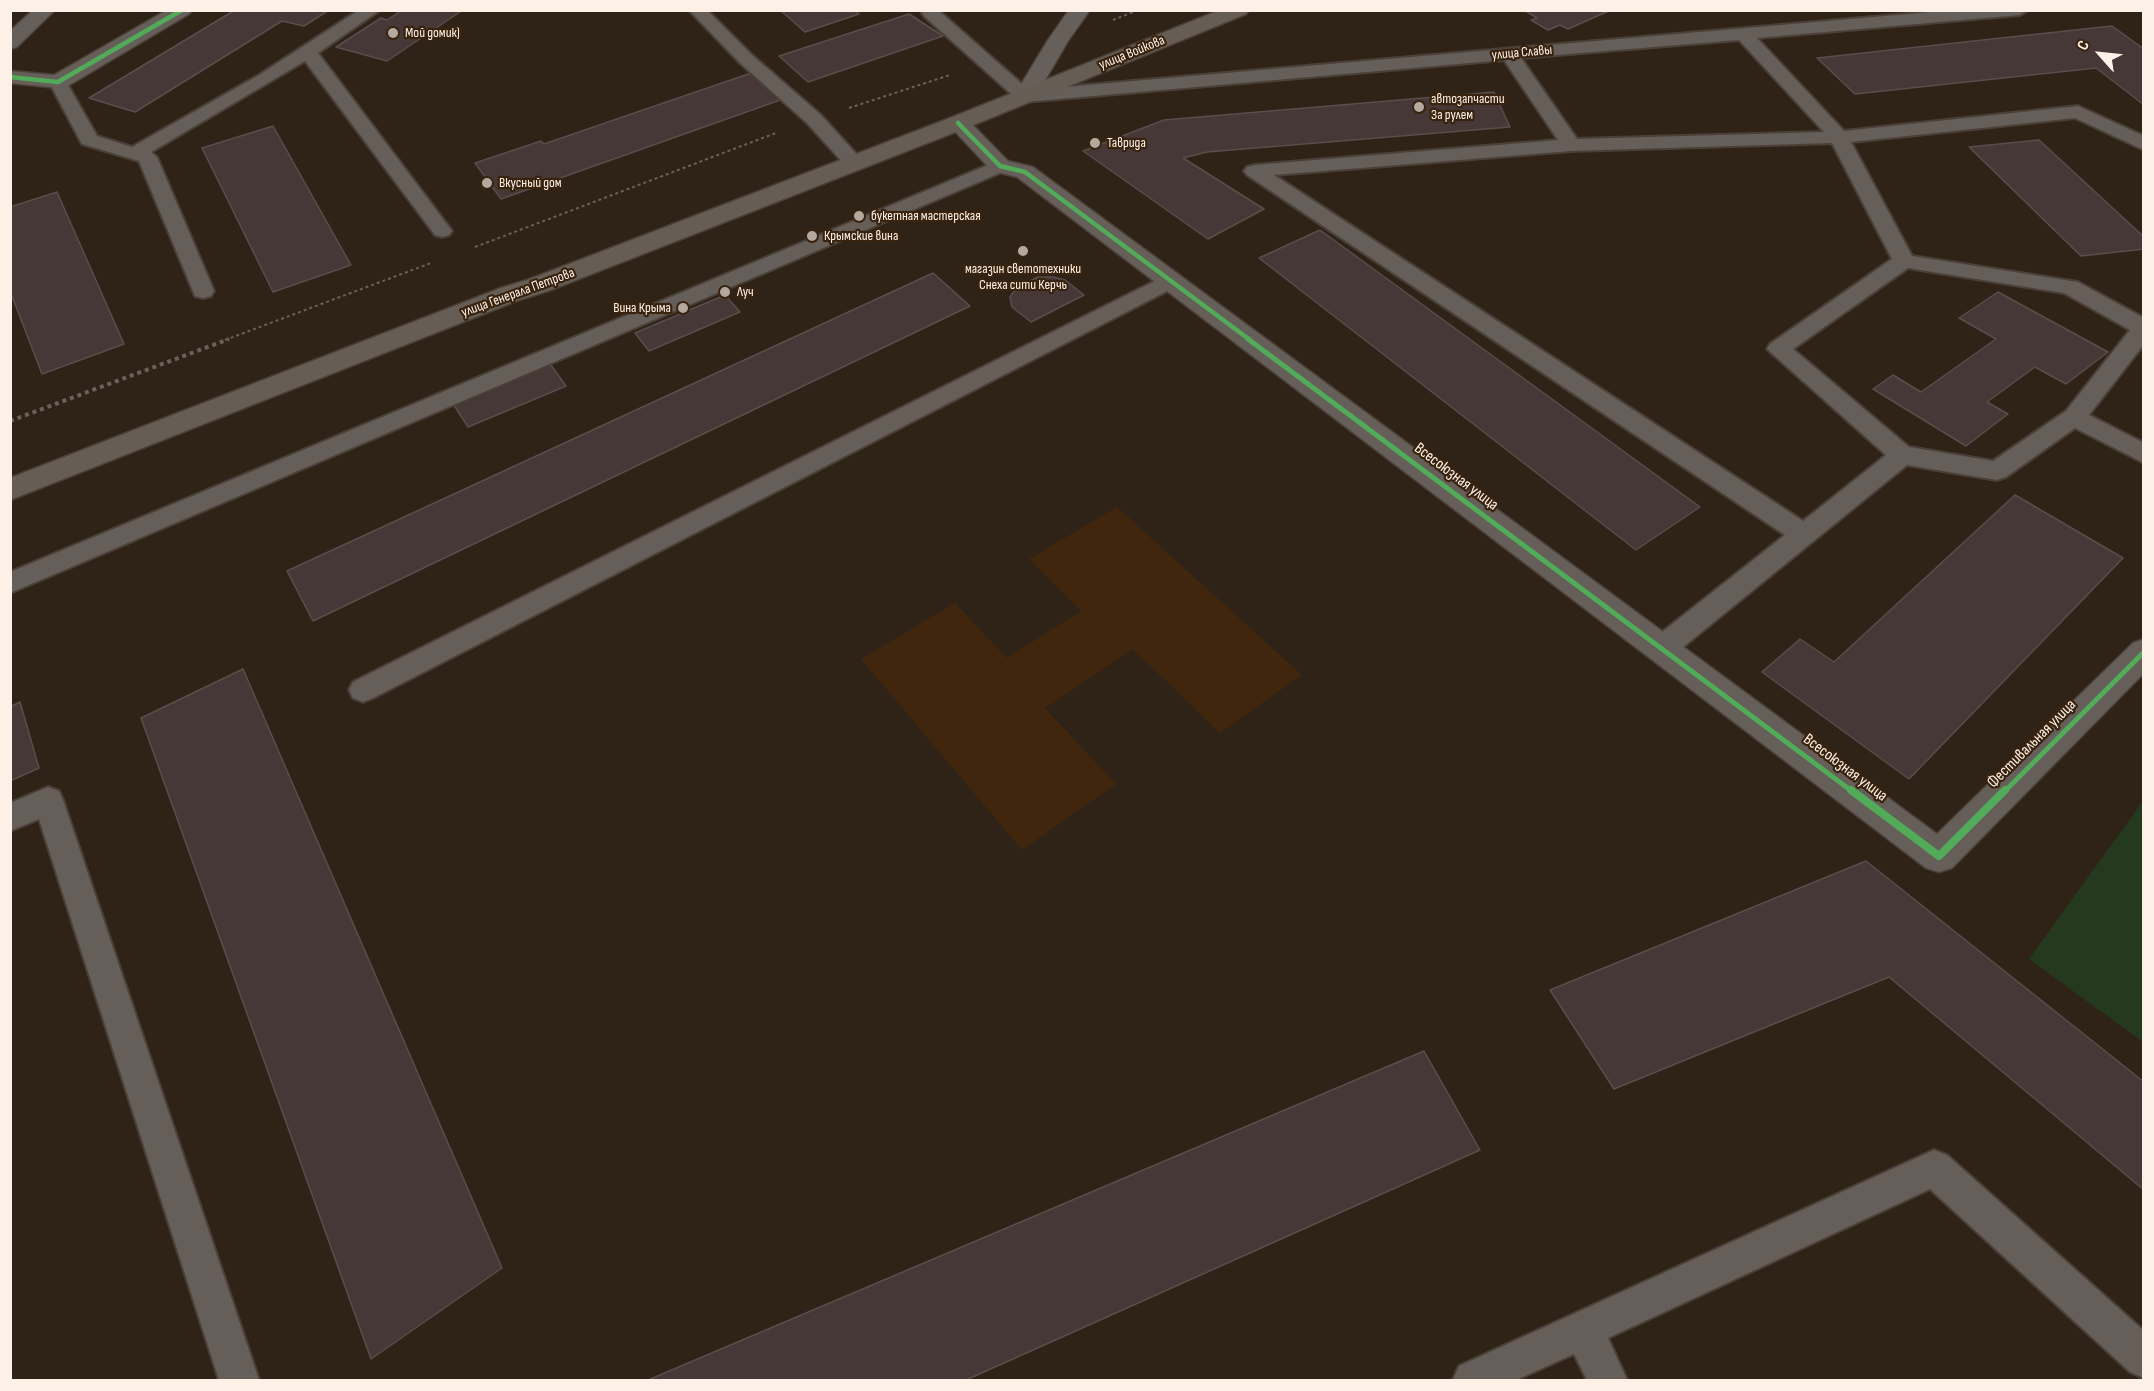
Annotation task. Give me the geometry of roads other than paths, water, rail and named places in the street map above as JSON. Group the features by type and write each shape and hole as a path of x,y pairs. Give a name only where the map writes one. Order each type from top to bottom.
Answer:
{"main road":[{"path":"1025,96 1058,40 1080,10"},
{"name":"улица Войкова","path":"1025,96 1239,10"},
{"name":"улица Генерала Петрова","path":"10,490 1025,96"}],"street":[{"path":"10,44 45,10"},
{"path":"10,77 58,82 182,10"},
{"name":"Всесоюзная улица","path":"958,123 1000,166 1025,172 1939,856"},
{"name":"Фестивальная улица","path":"1939,856 2144,652"}],"lane":[{"path":"135,153 266,79 372,10"},
{"path":"697,10 746,59 814,119 853,162"},
{"name":"улица Славы","path":"1025,96 1744,34 1957,13 2020,10"},
{"path":"930,11 1025,96"},
{"path":"1744,34 1839,137 1904,261"},
{"path":"308,52 442,231"},
{"path":"1509,54 1571,145"},
{"path":"58,82 89,140 147,157 203,291"},
{"path":"1803,534 1254,171 1571,145 1839,137 2078,112 2144,144"},
{"path":"10,584 1000,166"},
{"path":"1904,261 2070,288 2144,328 2074,417 1997,471 1902,455 1778,349 1904,261"},
{"path":"363,690 1171,280"},
{"path":"2074,417 2144,454"},
{"path":"1662,648 1902,455"},
{"path":"10,818 48,800 239,1380"},
{"path":"1473,1380 1934,1168 2144,1358"},
{"path":"1583,1330 1607,1380"}],"place":[{"name":"Мой домик)","path":"393,33"},
{"name":"автозапчасти За рулем","path":"1419,107"},
{"name":"Таврида","path":"1095,143"},
{"name":"Вкусный дом","path":"487,183"},
{"name":"букетная мастерская","path":"859,216"},
{"name":"Крымские вина","path":"812,236"},
{"name":"магазин светотехники Снеха сити Керчь","path":"1023,251"},
{"name":"Луч","path":"725,292"},
{"name":"Вина Крыма","path":"683,308"}]}
